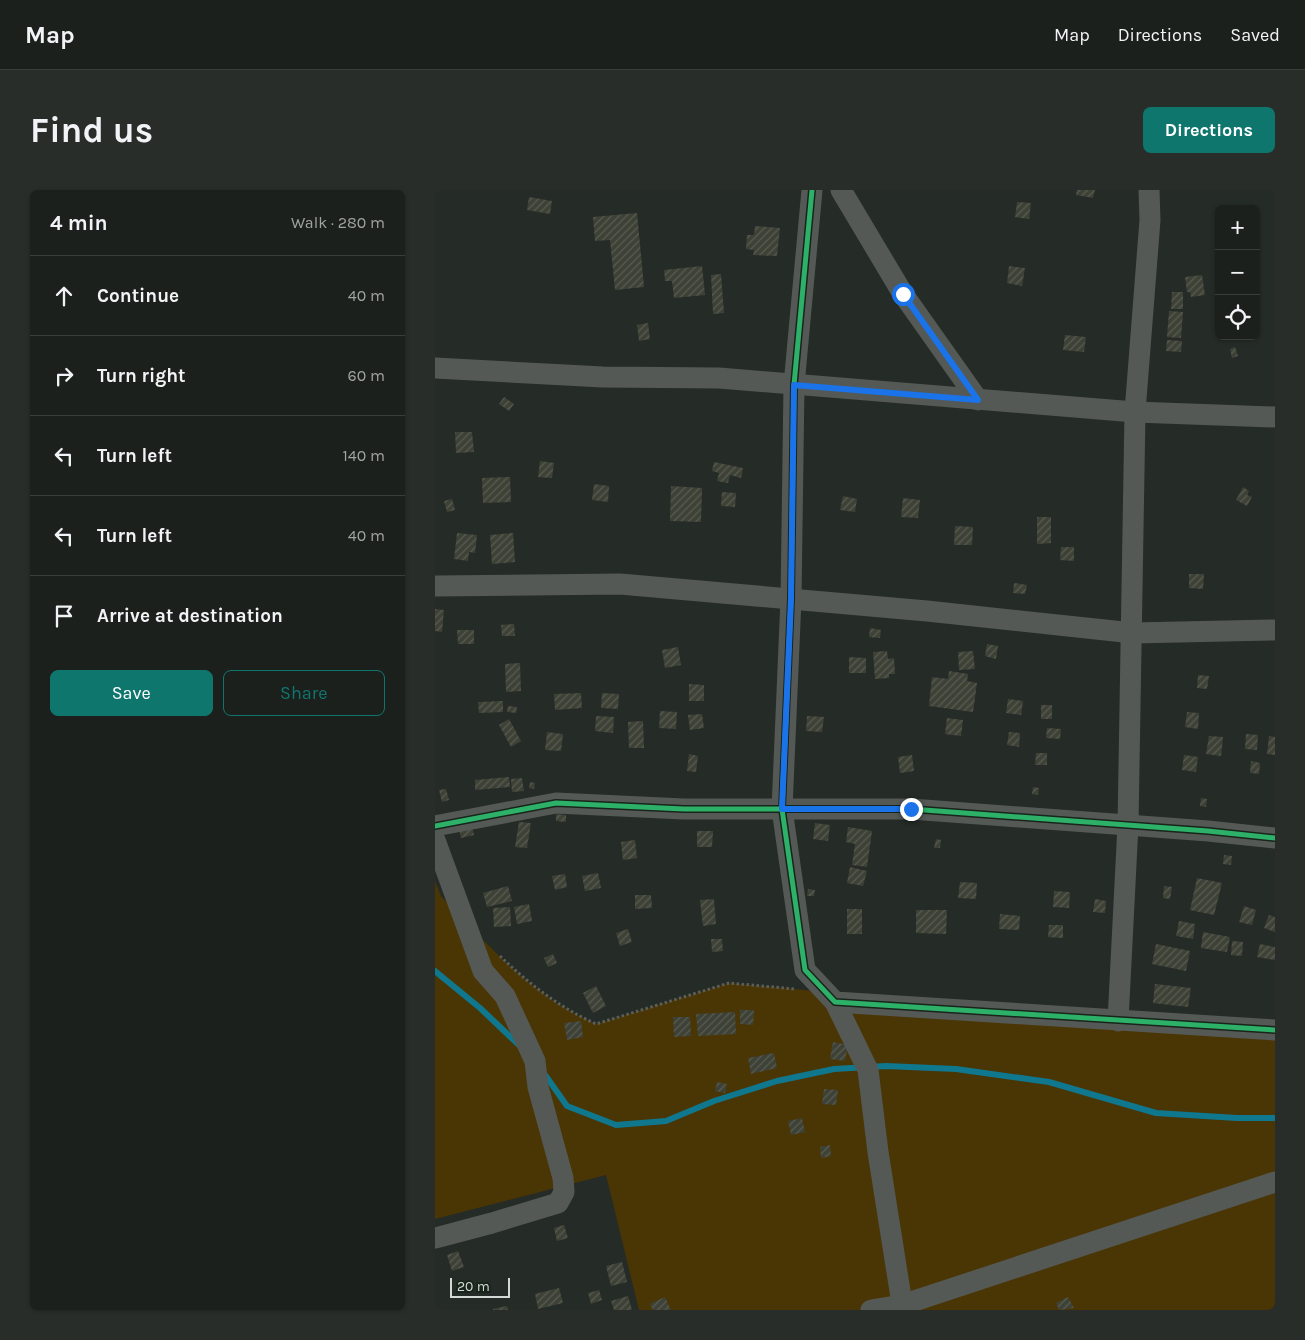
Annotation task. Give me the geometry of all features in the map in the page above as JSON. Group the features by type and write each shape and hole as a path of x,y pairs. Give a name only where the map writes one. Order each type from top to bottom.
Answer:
{"street":[{"path":"812,190 794,385 791,599 782,809 805,970 835,1002 868,1070 878,1152 903,1307"},
{"path":"841,190 903,294 978,400"},
{"path":"1118,1021 1128,825 1133,633 1135,412 1150,220 1149,190"},
{"path":"435,368 603,377 719,378 1135,412 1275,417"},
{"path":"435,586 620,584 1133,633 1275,630"},
{"path":"435,826 556,803 685,809 911,809 1275,838"},
{"path":"435,840 483,971 505,996 535,1061 538,1087 563,1178 564,1192 558,1203 435,1238"},
{"path":"835,1002 1275,1030"},
{"path":"871,1310 903,1307 1275,1182"}],"shaded area":[{"path":"435,881 441,896 512,968 551,999 596,1024 729,983 1275,1033 1275,1310 639,1310 606,1175 435,1219"}],"building":[{"path":"1077,190 1095,190 1093,198 1076,195"},
{"path":"529,197 552,201 550,214 527,210"},
{"path":"1017,202 1031,203 1029,219 1015,217"},
{"path":"637,213 644,287 615,290 610,240 595,241 593,217"},
{"path":"755,226 780,228 777,256 753,255 754,250 746,249 747,235 754,235"},
{"path":"702,266 705,295 674,298 672,281 665,281 664,270"},
{"path":"1009,266 1025,268 1022,286 1007,283"},
{"path":"721,274 724,313 713,314 711,275"},
{"path":"1202,275 1205,295 1191,297 1190,292 1187,292 1185,277"},
{"path":"1172,292 1183,292 1183,309 1171,309"},
{"path":"1169,311 1183,312 1181,338 1167,337"},
{"path":"648,323 650,339 639,341 637,325"},
{"path":"1065,335 1086,337 1084,352 1063,350"},
{"path":"1167,340 1182,341 1181,352 1166,351"},
{"path":"1235,347 1238,356 1232,358 1230,349"},
{"path":"504,397 514,404 509,411 499,404"},
{"path":"455,432 472,432 474,452 456,453"},
{"path":"540,461 554,463 552,478 538,477"},
{"path":"714,462 743,468 741,478 730,475 728,483 717,481 719,473 712,471"},
{"path":"510,477 511,502 483,503 482,478"},
{"path":"594,484 609,486 608,502 592,500"},
{"path":"671,486 702,488 701,522 670,521"},
{"path":"1243,487 1249,491 1247,495 1252,497 1247,506 1236,500"},
{"path":"722,492 736,493 735,507 721,506"},
{"path":"843,496 857,499 855,512 840,510"},
{"path":"903,498 920,500 918,518 901,517"},
{"path":"452,499 455,510 447,512 444,501"},
{"path":"1037,517 1051,517 1051,543 1037,544"},
{"path":"955,526 973,527 972,545 954,545"},
{"path":"457,533 477,535 475,553 469,552 468,561 454,559"},
{"path":"513,533 515,562 492,564 490,535"},
{"path":"1061,547 1074,547 1074,561 1060,560"},
{"path":"1189,574 1204,574 1203,589 1189,588"},
{"path":"1014,583 1027,585 1025,594 1013,593"},
{"path":"435,609 444,610 442,632 435,631"},
{"path":"514,624 515,636 502,636 501,625"},
{"path":"870,628 881,630 880,638 869,637"},
{"path":"457,630 474,630 474,644 458,644"},
{"path":"987,644 998,646 996,659 985,656"},
{"path":"678,647 681,665 665,668 662,650"},
{"path":"887,651 888,659 894,658 895,674 889,674 889,678 875,679 873,652"},
{"path":"973,651 975,669 959,670 958,652"},
{"path":"849,657 866,658 866,673 849,673"},
{"path":"520,663 521,691 506,692 505,664"},
{"path":"949,671 968,674 967,681 977,683 973,712 929,706 932,677 948,679"},
{"path":"1198,675 1209,676 1207,689 1197,688"},
{"path":"689,684 704,685 704,701 689,701"},
{"path":"581,693 582,708 555,710 554,694"},
{"path":"602,693 619,694 618,709 601,708"},
{"path":"1008,699 1023,701 1021,715 1006,713"},
{"path":"503,701 503,712 479,713 478,702"},
{"path":"1041,705 1052,705 1052,719 1041,719"},
{"path":"508,706 517,707 516,713 507,712"},
{"path":"660,711 677,712 676,729 659,728"},
{"path":"1187,712 1199,713 1198,729 1185,727"},
{"path":"702,714 704,728 690,730 688,715"},
{"path":"596,716 614,717 613,733 595,731"},
{"path":"807,716 824,717 822,732 806,731"},
{"path":"947,718 963,720 961,736 945,734"},
{"path":"509,719 521,741 511,747 499,725"},
{"path":"643,721 644,748 629,748 628,722"},
{"path":"1047,728 1061,729 1060,739 1046,738"},
{"path":"547,732 563,734 561,751 545,750"},
{"path":"1009,732 1020,733 1019,747 1007,745"},
{"path":"1246,734 1258,735 1257,750 1245,749"},
{"path":"1209,736 1223,737 1221,756 1206,754"},
{"path":"1269,736 1275,737 1275,755 1267,754"},
{"path":"1036,753 1047,753 1047,765 1035,765"},
{"path":"689,754 698,756 696,772 687,771"},
{"path":"912,755 914,771 900,773 898,757"},
{"path":"1184,755 1198,757 1196,772 1182,770"},
{"path":"1251,761 1260,763 1259,774 1250,773"},
{"path":"509,777 510,787 475,790 475,780"},
{"path":"522,778 524,791 512,792 511,779"},
{"path":"530,782 535,783 534,789 529,788"},
{"path":"1033,787 1039,788 1038,795 1032,794"},
{"path":"446,789 449,800 442,802 439,790"},
{"path":"1201,798 1207,799 1206,807 1200,806"},
{"path":"556,814 566,815 566,822 556,821"},
{"path":"519,822 531,823 527,848 515,847"},
{"path":"815,823 830,825 828,841 813,839"},
{"path":"472,826 474,835 461,838 459,829"},
{"path":"848,827 872,831 867,867 852,865 855,844 846,842"},
{"path":"697,831 713,831 712,847 697,847"},
{"path":"936,839 941,840 940,848 934,848"},
{"path":"635,840 637,858 623,860 621,842"},
{"path":"1224,855 1232,856 1231,865 1223,864"},
{"path":"850,867 867,871 863,886 847,883"},
{"path":"598,873 601,888 585,891 582,876"},
{"path":"565,874 567,887 555,890 552,876"},
{"path":"1197,878 1222,883 1214,915 1190,910"},
{"path":"960,882 977,883 976,899 958,898"},
{"path":"508,886 512,901 487,907 483,893"},
{"path":"1164,886 1172,887 1170,899 1163,898"},
{"path":"808,889 815,890 814,896 807,896"},
{"path":"1054,891 1070,892 1069,908 1053,907"},
{"path":"635,895 651,895 652,908 635,909"},
{"path":"714,899 716,924 703,926 700,900"},
{"path":"1095,899 1106,901 1105,913 1093,912"},
{"path":"529,904 532,921 517,924 514,907"},
{"path":"1244,906 1256,910 1252,925 1239,922"},
{"path":"510,907 511,926 494,927 493,908"},
{"path":"847,909 862,909 862,934 847,934"},
{"path":"916,910 947,910 946,934 916,933"},
{"path":"1000,914 1020,916 1019,930 999,929"},
{"path":"1269,915 1275,917 1275,932 1264,928"},
{"path":"1179,921 1195,924 1193,939 1176,936"},
{"path":"1049,925 1063,925 1063,938 1048,937"},
{"path":"628,929 632,942 620,946 616,933"},
{"path":"1203,932 1230,937 1227,952 1201,948"},
{"path":"711,939 722,939 723,951 712,952"},
{"path":"1232,941 1243,942 1242,956 1231,955"},
{"path":"1156,944 1190,951 1186,971 1152,964"},
{"path":"1260,944 1275,947 1275,960 1257,957"},
{"path":"553,954 557,963 548,967 544,958"},
{"path":"1155,984 1191,988 1188,1007 1153,1003"},
{"path":"596,986 606,1006 593,1013 583,993"},
{"path":"740,1010 754,1010 753,1025 740,1024"},
{"path":"735,1012 736,1034 698,1036 696,1014"},
{"path":"673,1017 690,1017 691,1036 674,1037"},
{"path":"581,1021 583,1037 567,1040 564,1023"},
{"path":"833,1042 848,1045 845,1061 830,1059"},
{"path":"774,1053 777,1068 751,1074 748,1058"},
{"path":"717,1082 727,1084 725,1093 715,1091"},
{"path":"824,1089 838,1090 836,1105 822,1104"},
{"path":"802,1118 805,1132 791,1135 788,1121"},
{"path":"830,1145 831,1156 821,1158 820,1147"},
{"path":"564,1225 568,1238 557,1241 554,1228"},
{"path":"458,1251 464,1267 452,1271 447,1255"},
{"path":"622,1262 627,1282 611,1286 606,1266"},
{"path":"559,1288 563,1303 538,1309 535,1294"},
{"path":"599,1290 602,1300 591,1304 588,1293"},
{"path":"628,1296 632,1310 614,1310 611,1301"},
{"path":"665,1297 671,1310 653,1310 650,1304"},
{"path":"1068,1297 1074,1308 1059,1310 1056,1303"},
{"path":"507,1306 508,1310 493,1310 493,1309"}],"waterway":[{"path":"435,971 480,1008 520,1046"},
{"path":"543,1072 567,1106 616,1125 666,1121 714,1101 777,1081 834,1069 886,1066 956,1069 1049,1082 1156,1113 1237,1118 1275,1118"}],"cycle path":[{"path":"812,190 794,385 791,599 782,809 805,970 835,1002 1275,1030"},
{"path":"435,826 556,803 684,809 911,809 1208,831 1275,838"}],"route":[{"path":"903,294 978,400 794,385 791,599 782,809 911,809"}]}
